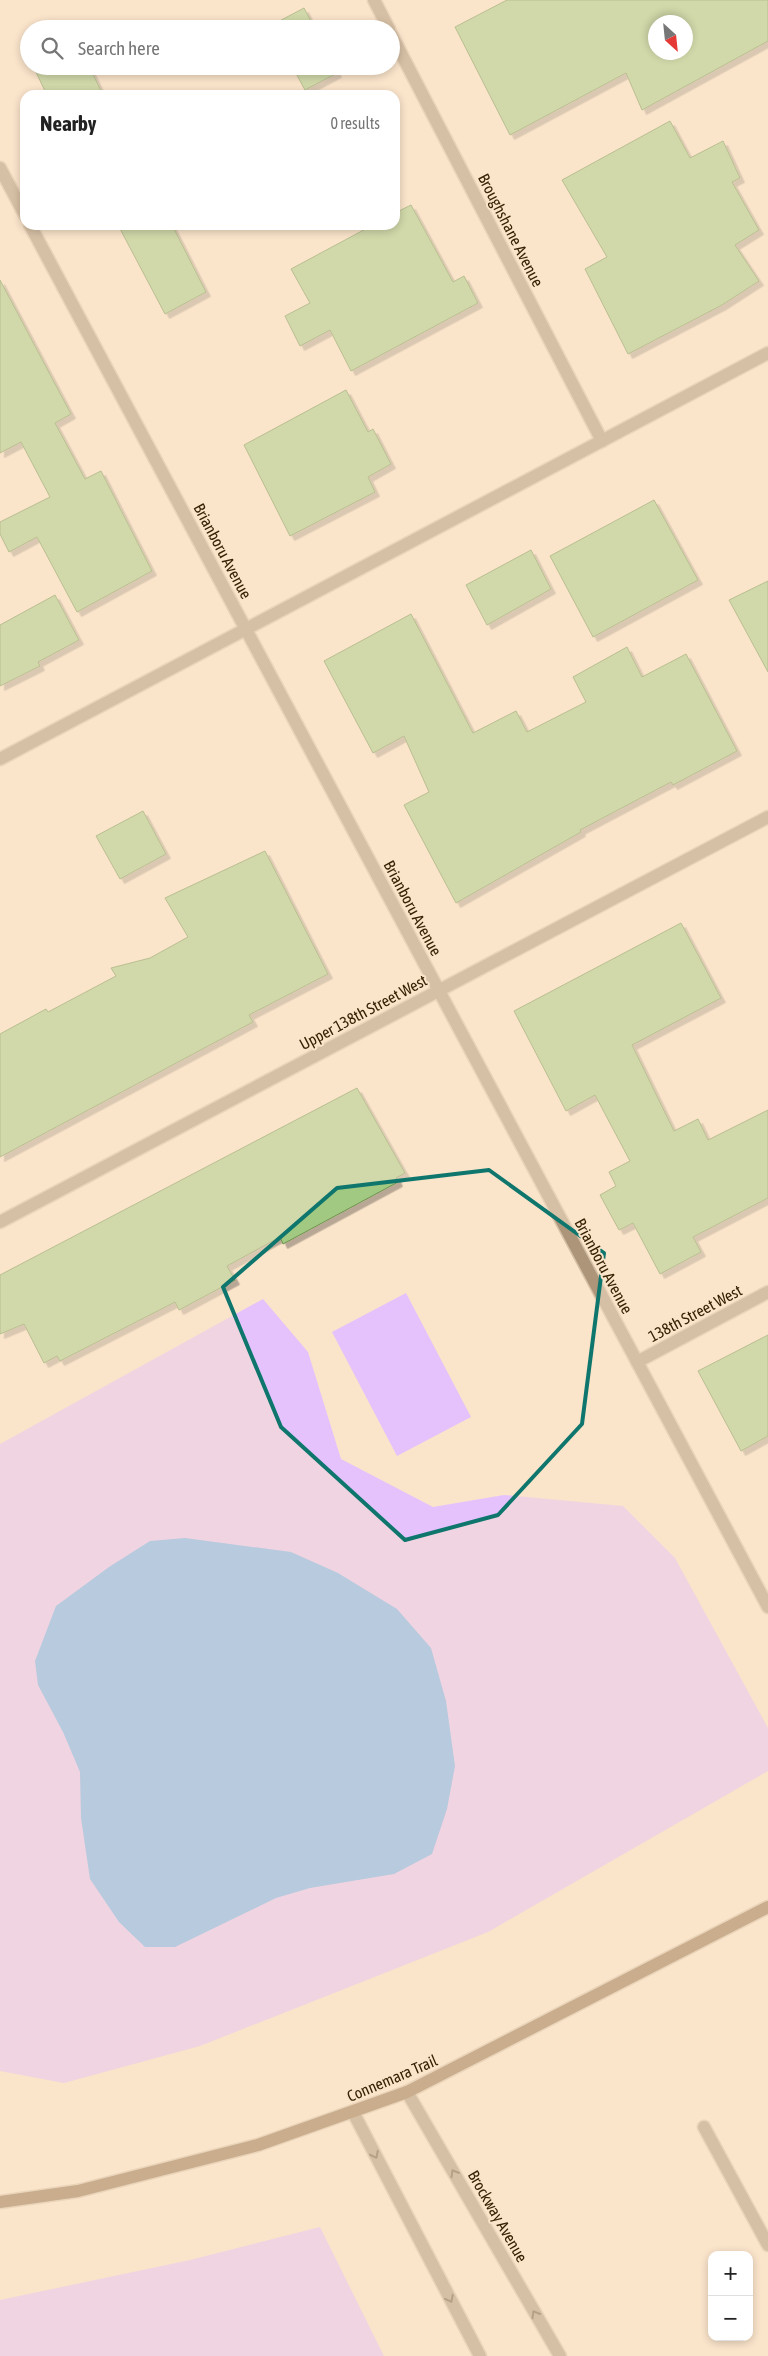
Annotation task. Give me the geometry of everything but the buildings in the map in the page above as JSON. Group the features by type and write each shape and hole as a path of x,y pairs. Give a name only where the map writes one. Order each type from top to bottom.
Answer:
{"street":[{"path":"374,0 384,20"},
{"name":"Broughshane Avenue","path":"400,51 602,441"},
{"path":"0,168 20,206"},
{"name":"Brianboru Avenue","path":"33,230 768,1607"},
{"path":"0,759 768,352"},
{"name":"Upper 138th Street West","path":"0,1222 768,817"},
{"name":"138th Street West","path":"637,1362 768,1292"},
{"name":"Connemara Trail","path":"0,2202 78,2191 258,2145 407,2092 768,1907"},
{"name":"Brockway Avenue","path":"407,2092 560,2356"},
{"path":"352,2112 480,2356"},
{"path":"704,2127 768,2245"}],"highlighted area":[{"path":"489,1170 604,1253 582,1424 498,1515 405,1540 281,1427 223,1287 337,1188"}],"shaded area":[{"path":"406,1293 471,1417 397,1456 332,1332"},
{"path":"263,1299 308,1352 341,1459 433,1507 504,1495 623,1506 675,1558 768,1728 768,1771 488,1932 200,2046 64,2083 0,2071 0,1444"},
{"path":"320,2227 384,2356 0,2356 0,2300 190,2260"}],"water":[{"path":"185,1538 291,1552 338,1573 397,1609 431,1648 446,1701 455,1766 447,1809 432,1854 394,1874 310,1888 276,1898 175,1947 145,1947 119,1922 90,1879 81,1818 80,1772 63,1732 38,1685 35,1661 56,1606 109,1567 150,1541"}]}
